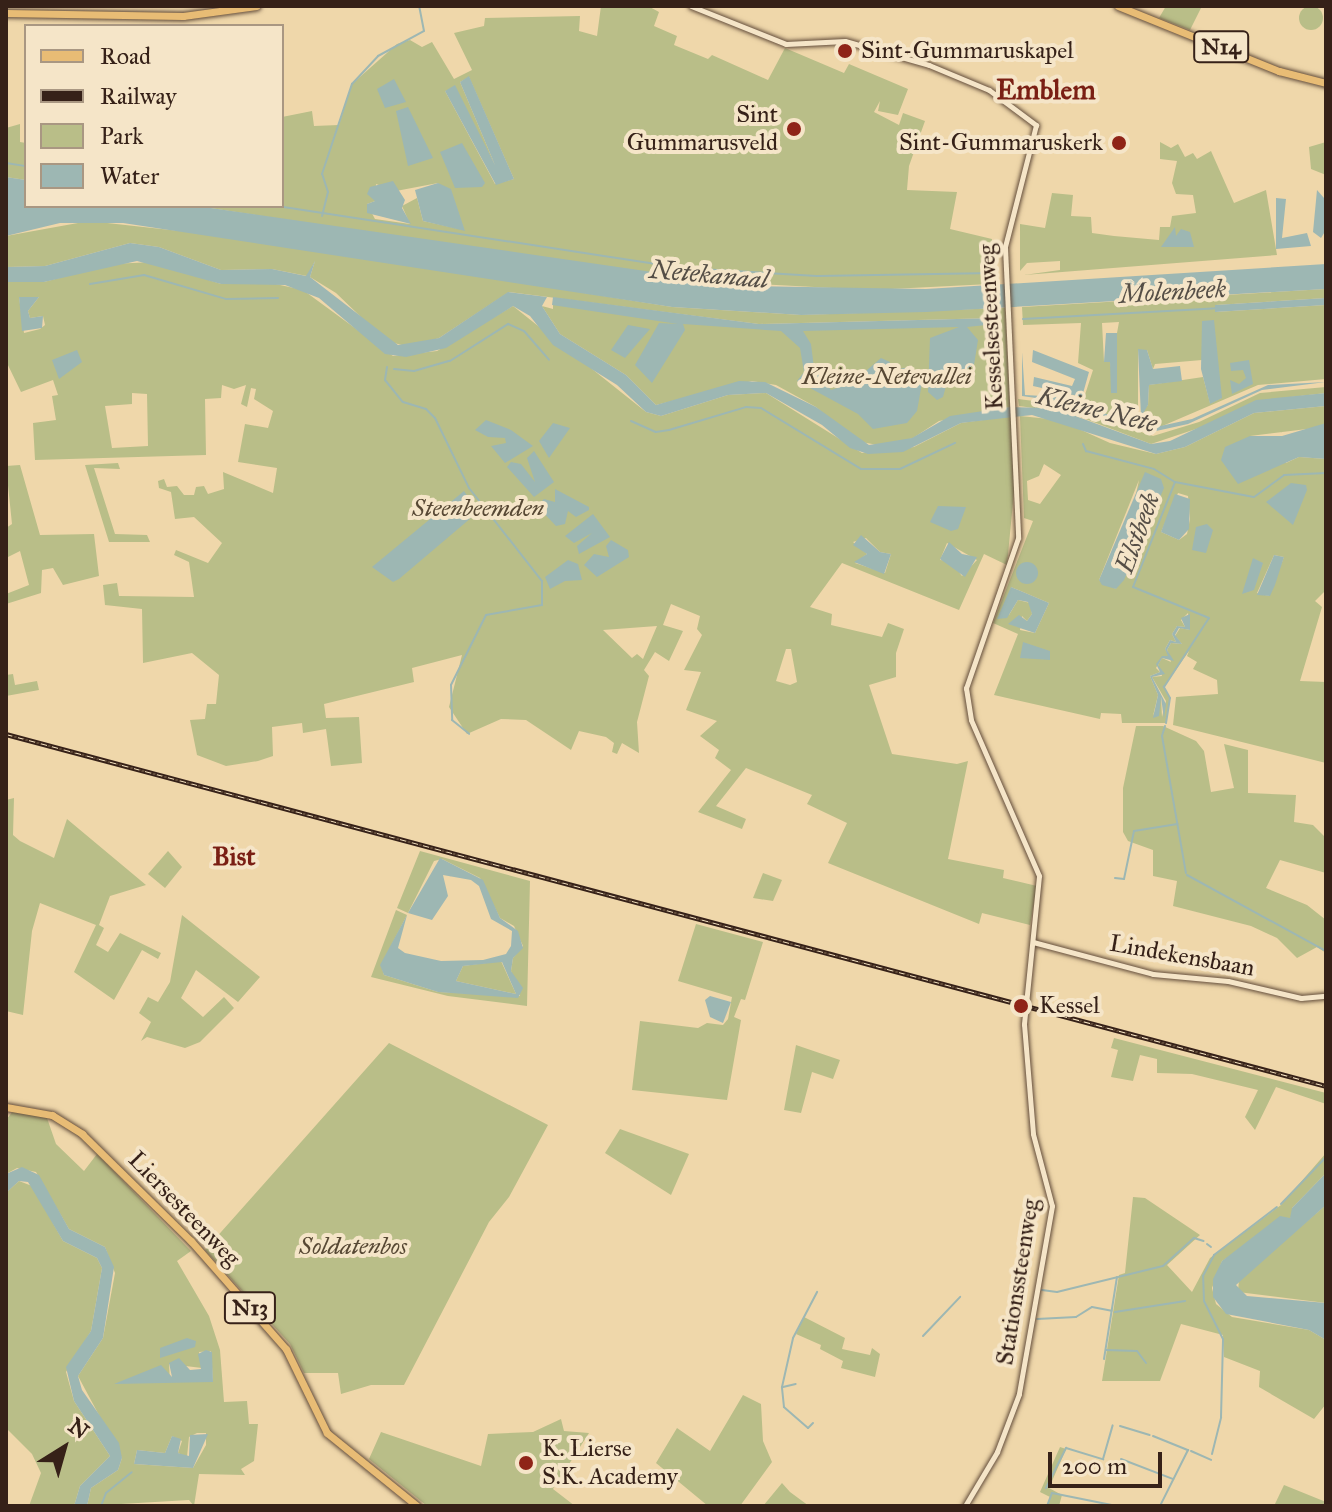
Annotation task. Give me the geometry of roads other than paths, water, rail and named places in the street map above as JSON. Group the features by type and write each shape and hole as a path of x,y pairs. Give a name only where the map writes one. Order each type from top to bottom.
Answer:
{"main road":[{"path":"6,13 183,16 256,6"},
{"name":"N14","path":"1118,6 1279,71 1326,83"},
{"name":"Liersesteenweg","path":"6,1107 70,1124 176,1225 286,1349 323,1428 417,1506"}],"street":[{"name":"Kesselsesteenweg","path":"691,6 793,46 845,41 921,62 989,90 1036,125 1008,221 1006,272 1019,482 1016,548 966,688 971,720 1036,860 1039,883 1033,942"},
{"name":"Lindekensbaan","path":"1033,942 1153,974 1228,981 1301,998 1326,996"},
{"name":"Stationssteenweg","path":"965,1506 997,1452 1019,1394 1051,1215 1048,1179 1033,1134 1025,1006 1033,942"}],"water":[{"path":"469,76 514,179 496,185 445,91 455,85 495,165 460,82"},
{"path":"394,79 406,102 385,108 377,89"},
{"path":"408,107 433,158 408,166 396,111"},
{"path":"462,143 485,183 482,187 455,188 440,152"},
{"path":"6,177 24,180 24,208 211,208 749,286 926,289 1326,264 1326,289 926,312 801,315 672,307 123,223 60,223 6,236"},
{"path":"393,181 405,200 402,208 411,224 367,213 367,204 375,201 367,194 370,187"},
{"path":"438,183 451,189 465,231 423,221 415,190"},
{"path":"1317,190 1324,198 1326,230 1321,238 1313,232"},
{"path":"1276,198 1286,199 1282,238 1307,233 1311,246 1276,249"},
{"path":"1175,227 1176,236 1181,229 1190,232 1194,247 1161,247"},
{"path":"130,243 159,247 221,270 272,269 306,276 315,261 310,277 398,345 439,338 508,292 547,297 542,306 560,334 626,375 656,405 739,381 765,382 816,407 869,445 912,438 950,416 1010,407 1054,408 1151,444 1170,441 1256,400 1326,393 1326,406 1254,413 1185,447 1156,454 1032,415 961,423 903,452 868,454 850,448 822,425 766,393 728,395 661,416 646,412 617,385 553,345 530,316 513,306 446,348 406,357 385,354 319,298 285,285 221,284 137,261 44,282 6,282 6,267 45,266"},
{"path":"19,297 39,297 28,311 30,318 43,316 42,328 22,331"},
{"path":"553,297 759,324 996,318 996,324 967,327 978,340 974,365 948,379 943,397 937,400 928,392 930,338 959,327 803,331 811,344 814,368 831,390 852,383 881,358 890,362 885,372 909,367 922,383 917,411 907,423 873,429 858,414 797,381 804,372 800,348 781,331 683,324 685,330 652,383 635,365 659,323 678,324 552,305"},
{"path":"1326,298 1326,305 1215,312 1215,305"},
{"path":"1214,320 1222,398 1210,404 1201,369 1202,321"},
{"path":"628,325 650,329 625,358 611,350"},
{"path":"1106,333 1117,333 1117,393 1111,393 1110,362 1104,362"},
{"path":"1138,349 1147,350 1153,369 1180,366 1182,381 1149,385 1148,405 1141,417"},
{"path":"77,350 82,362 59,379 52,360"},
{"path":"1033,350 1089,372 1082,397 1033,386 1034,377 1072,386 1075,379 1032,362"},
{"path":"1022,352 1025,395 1061,397 1147,429 1192,419 1268,385 1326,382 1262,390 1188,424 1147,433 1064,402 1022,396"},
{"path":"1249,360 1253,384 1232,394 1230,380 1239,384 1246,378 1243,370 1231,371 1230,363"},
{"path":"486,420 511,430 533,446 505,463 491,446 506,443 505,438 488,437 475,430"},
{"path":"553,423 570,428 549,458 539,441"},
{"path":"1326,423 1326,459 1299,457 1238,484 1221,460 1225,447 1250,436 1282,436"},
{"path":"534,451 554,482 534,497 507,467 511,462 521,464 535,482 527,458"},
{"path":"1145,472 1161,479 1164,488 1124,580 1116,589 1102,585 1099,580"},
{"path":"1291,483 1306,485 1307,490 1293,525 1266,502"},
{"path":"555,489 589,507 589,510 576,517 568,511 565,524 556,526 537,506 544,499 555,502"},
{"path":"464,491 478,512 399,579 393,582 372,567"},
{"path":"1175,494 1190,499 1189,529 1179,540 1161,532"},
{"path":"938,506 966,507 958,529 951,531 930,522"},
{"path":"593,514 610,537 579,554 577,546 592,533 574,543 565,536"},
{"path":"1207,524 1213,530 1206,553 1192,550 1196,527"},
{"path":"861,535 880,552 891,554 884,574 854,562 867,554 853,545"},
{"path":"611,540 628,550 629,557 597,577 584,565 594,554 609,557 606,546"},
{"path":"949,542 962,554 977,557 965,577 940,559"},
{"path":"1274,555 1284,557 1275,585 1270,596 1257,595"},
{"path":"1253,558 1263,563 1254,590 1242,594"},
{"path":"568,560 578,564 582,580 565,581 550,589 545,577"},
{"path":"1023,562 1031,562 1038,573 1031,584 1023,584 1016,577 1016,569"},
{"path":"1011,587 1049,603 1035,633 1008,624 1019,615 1027,621 1032,614 1028,602 1018,600 1007,618 997,619"},
{"path":"1190,614 1190,630 1179,628 1175,635 1182,644 1171,643 1167,650 1174,661 1162,658 1158,665 1165,674 1152,677 1166,704 1164,719 1161,697 1159,716 1153,718 1158,695 1150,676 1160,672 1156,664 1162,656 1168,656 1165,649 1170,640 1176,642 1172,634 1177,626 1185,627 1181,618"},
{"path":"1023,642 1050,651 1050,660 1020,658"},
{"path":"440,858 483,880 500,918 518,931 523,948 513,958 511,971 523,988 518,998 438,992 384,975 380,965 407,915 398,948 405,953 441,961 483,960 506,954 511,946 512,931 491,919 479,886 471,880 443,875 448,896 432,920 408,913","holes":["502,962 516,994 456,981 463,966"]},
{"path":"710,996 731,1002 723,1023 710,1017 705,1000"},
{"path":"22,1167 39,1175 69,1229 105,1247 114,1267 103,1338 78,1376 82,1390 119,1443 122,1458 118,1470 91,1488 87,1506 74,1506 80,1486 110,1456 74,1401 66,1367 91,1331 102,1268 97,1258 63,1241 28,1182 19,1181 6,1193 6,1174"},
{"path":"1326,1173 1326,1205 1236,1285 1247,1296 1326,1303 1326,1340 1309,1330 1226,1314 1213,1297 1213,1279 1222,1261 1280,1216 1290,1218 1292,1208"},
{"path":"187,1338 196,1341 195,1347 160,1358 160,1348"},
{"path":"206,1350 212,1352 213,1382 114,1384 161,1365 172,1377 169,1363 179,1358 190,1370 201,1369 198,1354"},
{"path":"208,1434 193,1468 134,1464 137,1450 165,1453 172,1436 181,1439 178,1453 189,1456 190,1435"}],"waterway":[{"path":"322,216 328,192 322,174 352,84 378,56 424,31 419,6"},
{"path":"6,163 24,166"},
{"name":"Netekanaal","path":"284,207 682,268 817,276 994,273"},
{"path":"90,284 144,275 226,299 278,298"},
{"name":"Molenbeek","path":"1023,319 1217,308"},
{"path":"394,369 414,371 450,361 508,324 524,331 549,360"},
{"path":"387,367 385,380 403,402 426,409 435,418 469,488 542,581 542,605 486,615 451,685 452,720 469,734"},
{"path":"631,421 656,432 746,407 761,408 861,469 900,469 955,443"},
{"path":"1083,444 1086,451 1154,469 1175,482 1254,497 1284,475 1326,473"},
{"name":"Elstbeek","path":"1166,723 1170,698 1164,687 1209,618 1133,587 1175,482"},
{"name":"Elstbeek","path":"1165,726 1162,736 1186,873"},
{"path":"1115,878 1124,879 1134,831 1177,824"},
{"name":"Elstbeek","path":"1187,875 1326,951"},
{"path":"1281,1204 1326,1157"},
{"path":"1212,1454 1221,1417 1223,1339 1204,1301 1203,1276 1214,1255 1277,1207"},
{"path":"1042,1290 1057,1292 1163,1266 1194,1238 1204,1241"},
{"path":"1207,1244 1211,1247"},
{"path":"1104,1359 1117,1277"},
{"path":"813,1423 808,1428 784,1407 782,1387 793,1338 817,1292"},
{"path":"923,1336 960,1297"},
{"path":"1115,1312 1185,1301"},
{"path":"1037,1319 1076,1317 1092,1307 1112,1311"},
{"path":"1106,1350 1137,1351 1146,1363"},
{"path":"783,1387 796,1384"},
{"path":"1046,1488 1066,1448 1103,1459 1113,1425"},
{"path":"1120,1426 1150,1435"},
{"path":"1153,1436 1188,1450 1160,1506"},
{"path":"1191,1451 1211,1460"},
{"path":"1121,1459 1173,1479"},
{"path":"101,1506 106,1493 132,1472"},
{"path":"1047,1506 1052,1493 1117,1506"}],"railway":[{"path":"6,734 1326,1086"}],"place":[{"name":"Sint-Gummaruskapel","path":"845,51"},
{"name":"Sint Gummarusveld","path":"794,129"},
{"name":"Sint-Gummaruskerk","path":"1119,143"},
{"name":"Kessel","path":"1021,1006"},
{"name":"K. Lierse S.K. Academy","path":"526,1463"}],"district":[{"name":"Emblem","path":"1046,90"},
{"name":"Bist","path":"234,857"}],"park label":[{"name":"Kleine-Netevallei","path":"887,377"},
{"name":"Steenbeemden","path":"478,509"},
{"name":"Soldatenbos","path":"353,1247"}],"water label":[{"name":"Kleine Nete","path":"1097,410"}]}
